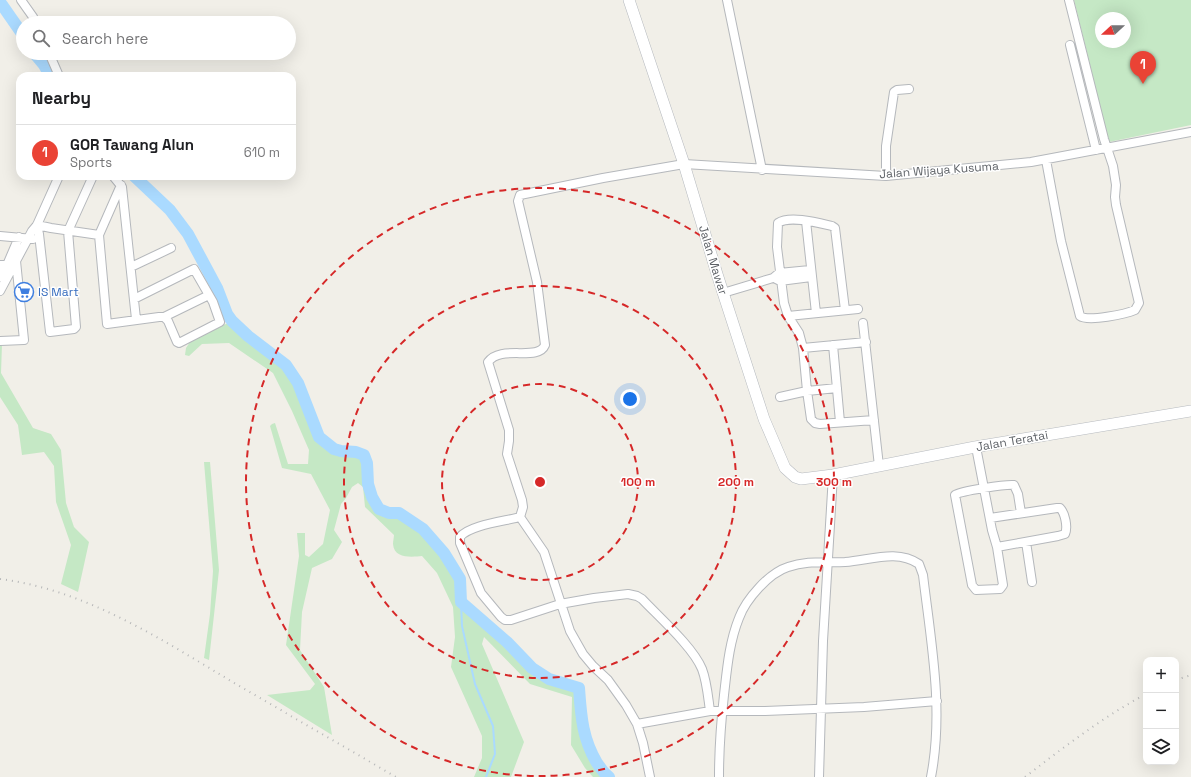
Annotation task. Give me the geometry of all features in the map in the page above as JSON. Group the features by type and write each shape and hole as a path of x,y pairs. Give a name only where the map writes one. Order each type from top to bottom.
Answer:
{"street":[{"path":"21,0 32,16"},
{"name":"Jalan Mawar","path":"629,0 684,164 723,293 764,419 785,468 795,477 801,479 833,475"},
{"path":"727,0 762,170"},
{"path":"1046,160 1061,241 1080,316 1084,319 1132,312 1139,303 1116,205 1116,185 1113,166 1069,0"},
{"path":"1070,45 1096,150"},
{"path":"52,60 57,72"},
{"path":"886,176 887,141 894,92 897,90 910,89"},
{"name":"Jalan Wijaya Kusuma","path":"520,517 523,506 522,500 507,454 509,430 488,362 506,353 533,353 541,350 545,345 537,282 518,201 520,195 603,178 684,164 762,170 886,176 1046,160 1191,132"},
{"path":"0,291 28,238 37,225 57,180"},
{"path":"37,225 40,239 50,332 74,329 76,327 68,231 91,180"},
{"path":"116,180 122,187 132,267 136,319"},
{"path":"120,185 99,235 106,324 136,319 164,317 209,295"},
{"path":"845,310 835,228 832,226 806,221 786,220 778,223 777,277 788,316 799,333 803,348 807,391 812,422 820,424 874,420"},
{"path":"806,221 816,313"},
{"path":"37,225 99,235"},
{"path":"0,236 40,239"},
{"path":"0,277 3,265 19,237"},
{"path":"132,267 171,248"},
{"path":"0,341 24,340 16,261"},
{"path":"134,299 194,269 213,302 219,322 179,343 177,342 168,321 164,317"},
{"path":"723,293 777,277 811,273"},
{"path":"788,316 858,309"},
{"path":"863,323 879,466"},
{"path":"803,348 866,342"},
{"path":"833,345 840,422"},
{"path":"780,397 807,391 837,388"},
{"name":"Jalan Teratai","path":"833,475 979,447 1191,411"},
{"path":"979,447 987,488 1003,585 1000,589 976,590 972,585 955,495 961,492 987,488 1010,484 1014,485 1018,494 1021,513"},
{"path":"818,777 822,708 823,641 833,475"},
{"path":"992,518 1060,508 1063,512 1067,528 1067,532 1062,535 997,548"},
{"path":"650,777 643,743 637,724 626,705 608,680 583,654 570,631 560,604 544,552 520,517 474,528 464,532 460,536 460,543 481,593 501,617 508,620 560,604 594,598 628,594 642,599 690,650 698,663 703,674 710,711"},
{"path":"1026,542 1032,582"},
{"path":"719,777 722,711 732,638 739,616 753,594 773,574 787,567 803,563 852,561 896,555 906,557 919,564 923,575 937,701 935,756 932,777"},
{"path":"637,724 710,711 765,711 937,701"}],"green space":[{"path":"1074,0 1191,0 1191,125 1109,142"},
{"path":"232,321 248,336 286,365 298,383 319,437 334,449 356,452 364,455 367,463 368,484 372,497 379,509 389,513 399,513 423,529 444,553 460,579 461,602 507,642 532,668 549,679 579,688 583,726 588,745 597,763 609,777 593,777 585,768 571,745 572,697 530,684 484,637 482,644 524,742 511,777 474,777 482,758 482,736 451,667 455,637 453,607 437,573 422,556 413,557 400,555 394,549 394,535 365,507 363,487 358,483 352,487 341,504 334,530 342,542 332,559 312,568 302,612 300,650 324,687 332,735 267,695 310,690 315,684 286,645 299,556 297,533 305,533 305,555 309,557 323,544 330,510 311,474 282,468 270,426 272,424 275,423 288,464 308,464 309,450 273,373 229,343 202,344 189,356 185,355 186,348 190,342"},
{"path":"0,344 2,344 1,373 33,428 51,434 61,450 66,503 74,527 89,542 78,592 61,584 71,545 56,502 54,466 44,452 22,455 18,425 0,397"},
{"path":"204,462 210,462 219,570 209,660 204,658 210,614 213,571"}],"waterway":[{"path":"0,2 16,25"},
{"path":"40,60 48,72"},
{"path":"138,180 170,210 188,234 217,288 227,314 232,321 248,336 286,365 298,383 319,437 334,449 356,452 364,455 367,463 368,484 372,497 379,509 389,513 399,513 423,529 444,553 460,579 461,602 507,642 532,668 549,679 579,688 583,726 588,745 597,763 609,777"},
{"path":"461,602 462,626 475,684 493,726 495,754 486,777"}],"railway":[{"path":"0,579 32,585 63,594 93,605 123,619 152,634 396,777"},
{"path":"1179,679 1191,675"},
{"path":"1025,777 1099,722 1143,696"}],"place":[{"name":"GOR Tawang Alun","path":"1143,84"},
{"name":"IS Mart","path":"24,292"}]}
